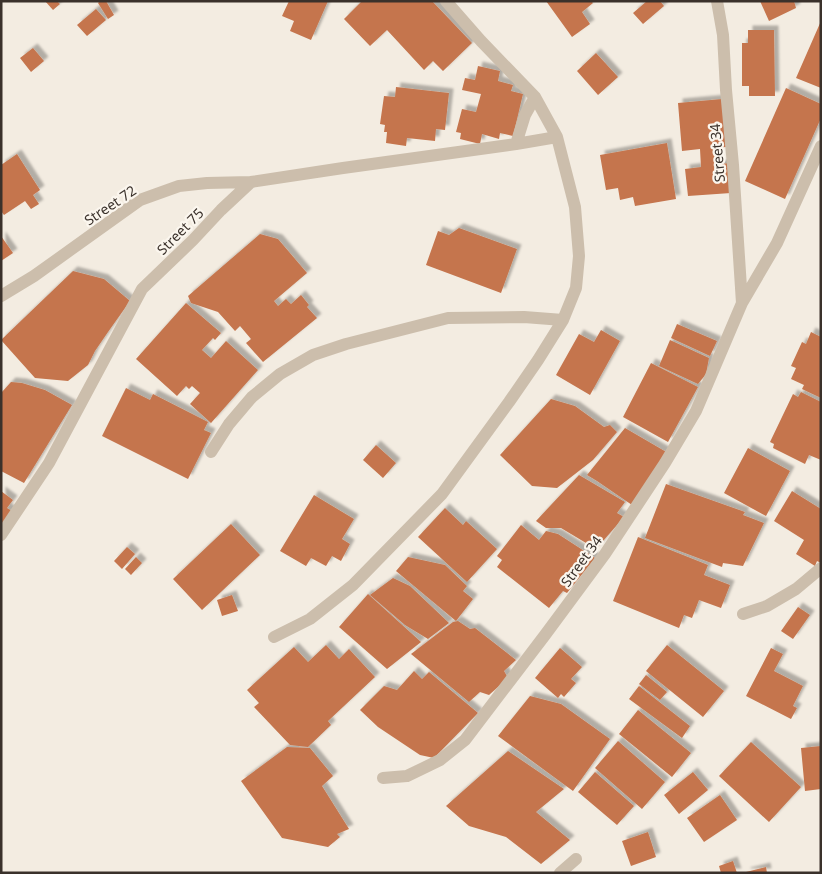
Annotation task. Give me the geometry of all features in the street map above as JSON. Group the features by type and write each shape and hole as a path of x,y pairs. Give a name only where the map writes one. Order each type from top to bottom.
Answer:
{"street":[{"path":"274,637 310,619 353,586 442,494 509,402 563,320 576,288 579,256 574,207 557,137 534,97 446,1"},
{"name":"Street 34","path":"717,1 724,35 726,90 742,303"},
{"path":"516,144 525,115 534,97"},
{"path":"251,182 557,137"},
{"name":"Street 34","path":"383,778 407,776 440,760 465,740 605,554 696,412 742,303 777,243 821,146"},
{"name":"Street 72","path":"1,296 34,276 140,200 180,186 251,182"},
{"name":"Street 75","path":"1,536 49,463 142,289 251,182"},
{"path":"212,452 229,424 252,397 280,374 313,355 346,344 448,318 524,317 563,320"},
{"path":"743,614 766,606 796,589 821,568"},
{"path":"560,873 576,859"}],"building":[{"path":"45,1 57,1 60,4 53,10"},
{"path":"106,1 114,15 108,19 98,3"},
{"path":"289,1 328,1 311,40 290,31 294,21 282,16"},
{"path":"362,1 432,1 472,43 443,71 433,61 424,70 387,30 370,46 344,19"},
{"path":"546,1 591,1 593,3 582,12 590,24 572,37"},
{"path":"647,1 660,1 664,6 643,24 633,13"},
{"path":"760,1 794,1 796,8 769,21"},
{"path":"96,9 106,20 87,36 77,25"},
{"path":"821,21 821,88 796,78"},
{"path":"748,30 774,30 775,96 749,96 749,86 742,86 742,43 748,43"},
{"path":"33,48 44,61 31,72 20,58"},
{"path":"596,53 618,77 598,95 577,71"},
{"path":"478,66 500,71 498,81 513,85 511,91 523,94 513,136 500,133 499,139 482,134 480,144 460,139 461,133 456,132 462,109 476,112 481,94 462,90 465,78 475,80"},
{"path":"396,87 449,93 445,130 436,129 435,141 407,138 406,146 386,143 387,132 384,132 385,125 380,124 384,96 395,97"},
{"path":"786,88 821,104 821,118 785,199 745,181"},
{"path":"722,99 726,147 714,148 716,165 729,163 731,193 688,196 685,169 701,167 700,149 682,151 678,103"},
{"path":"667,143 676,199 635,206 633,197 620,200 618,188 606,190 600,155"},
{"path":"17,154 40,190 33,195 39,204 31,209 25,201 4,215 1,211 1,165"},
{"path":"459,228 517,249 501,293 426,265 438,231 449,235"},
{"path":"260,234 278,239 307,273 274,301 278,306 286,299 291,304 301,295 309,305 307,307 317,318 263,362 246,343 251,339 240,326 235,331 218,312 191,303 188,296"},
{"path":"1,236 13,253 1,261"},
{"path":"73,271 104,279 130,301 95,351 88,365 68,381 35,378 1,340"},
{"path":"186,303 221,333 215,340 213,338 202,350 211,358 226,341 258,370 211,423 190,404 200,393 192,386 189,389 186,386 177,396 136,359"},
{"path":"677,324 717,341 710,356 671,338"},
{"path":"601,330 620,341 590,395 556,375 579,334 594,342"},
{"path":"811,332 821,337 821,398 802,389 804,385 791,379 796,368 791,366 802,342 806,344"},
{"path":"670,340 709,358 706,374 698,384 659,366"},
{"path":"651,363 698,387 668,442 623,417"},
{"path":"11,382 22,383 45,390 72,405 24,483 1,471 1,393"},
{"path":"126,388 150,400 153,394 208,422 204,430 211,433 188,479 102,436"},
{"path":"801,392 821,402 821,460 809,455 805,464 773,448 774,444 770,442 793,394 798,397"},
{"path":"551,399 575,406 604,427 610,425 617,432 593,460 557,488 532,486 500,455"},
{"path":"625,428 668,453 632,505 587,475"},
{"path":"376,445 396,463 383,478 363,460"},
{"path":"748,448 790,471 766,516 724,493"},
{"path":"579,475 625,502 617,513 624,517 596,549 561,528 546,528 536,521"},
{"path":"666,484 745,512 743,515 764,523 743,566 723,563 722,567 645,538"},
{"path":"1,491 13,500 7,508 12,511 1,525"},
{"path":"792,491 821,509 821,563 817,561 815,566 796,554 804,540 774,521"},
{"path":"314,495 354,519 342,539 350,544 341,561 332,556 326,566 311,558 306,566 280,551"},
{"path":"445,508 463,525 466,521 497,549 467,582 418,537"},
{"path":"231,524 260,555 202,610 173,579"},
{"path":"521,525 539,540 546,531 558,534 595,558 567,593 563,591 549,608 497,567 502,560 497,556"},
{"path":"638,537 708,565 704,575 730,585 721,608 699,600 692,618 684,615 679,628 613,601"},
{"path":"127,547 135,554 122,569 114,561"},
{"path":"136,557 142,563 131,575 125,569"},
{"path":"408,557 445,565 467,586 463,591 473,599 456,621 396,571"},
{"path":"393,578 410,586 449,623 428,639 405,625 370,595"},
{"path":"368,594 421,642 387,669 339,627"},
{"path":"232,595 238,611 222,616 217,600"},
{"path":"798,607 810,615 793,639 781,631"},
{"path":"458,621 470,629 475,628 516,660 504,671 508,678 489,695 480,692 469,702 411,654 453,622"},
{"path":"326,645 339,659 349,649 375,677 328,721 331,725 308,747 290,745 254,707 259,703 247,690 294,647 308,662"},
{"path":"667,645 724,691 703,717 646,671"},
{"path":"560,648 582,667 571,679 576,683 564,697 561,694 558,698 535,678"},
{"path":"771,648 783,654 774,671 803,686 793,706 797,708 791,719 746,696"},
{"path":"414,671 422,679 429,672 478,713 434,758 420,755 378,727 360,710 384,686 397,690"},
{"path":"646,675 667,692 660,700 639,684"},
{"path":"639,686 690,726 682,738 629,699"},
{"path":"530,696 561,704 610,739 573,791 498,736"},
{"path":"638,710 691,753 672,777 619,734"},
{"path":"618,741 665,782 642,809 595,768"},
{"path":"751,742 801,787 769,822 719,776"},
{"path":"821,746 821,789 805,791 801,748"},
{"path":"287,747 310,748 333,776 322,786 349,829 337,834 340,837 328,847 282,838 241,781"},
{"path":"508,751 564,789 536,812 570,840 541,864 506,837 469,826 446,806"},
{"path":"595,772 634,806 617,825 578,792"},
{"path":"693,772 708,790 679,814 664,795"},
{"path":"720,795 737,820 704,842 687,818"},
{"path":"648,832 656,857 631,866 622,841"},
{"path":"733,861 737,873 721,873 719,866"},
{"path":"766,867 767,873 746,873 746,872"}]}
